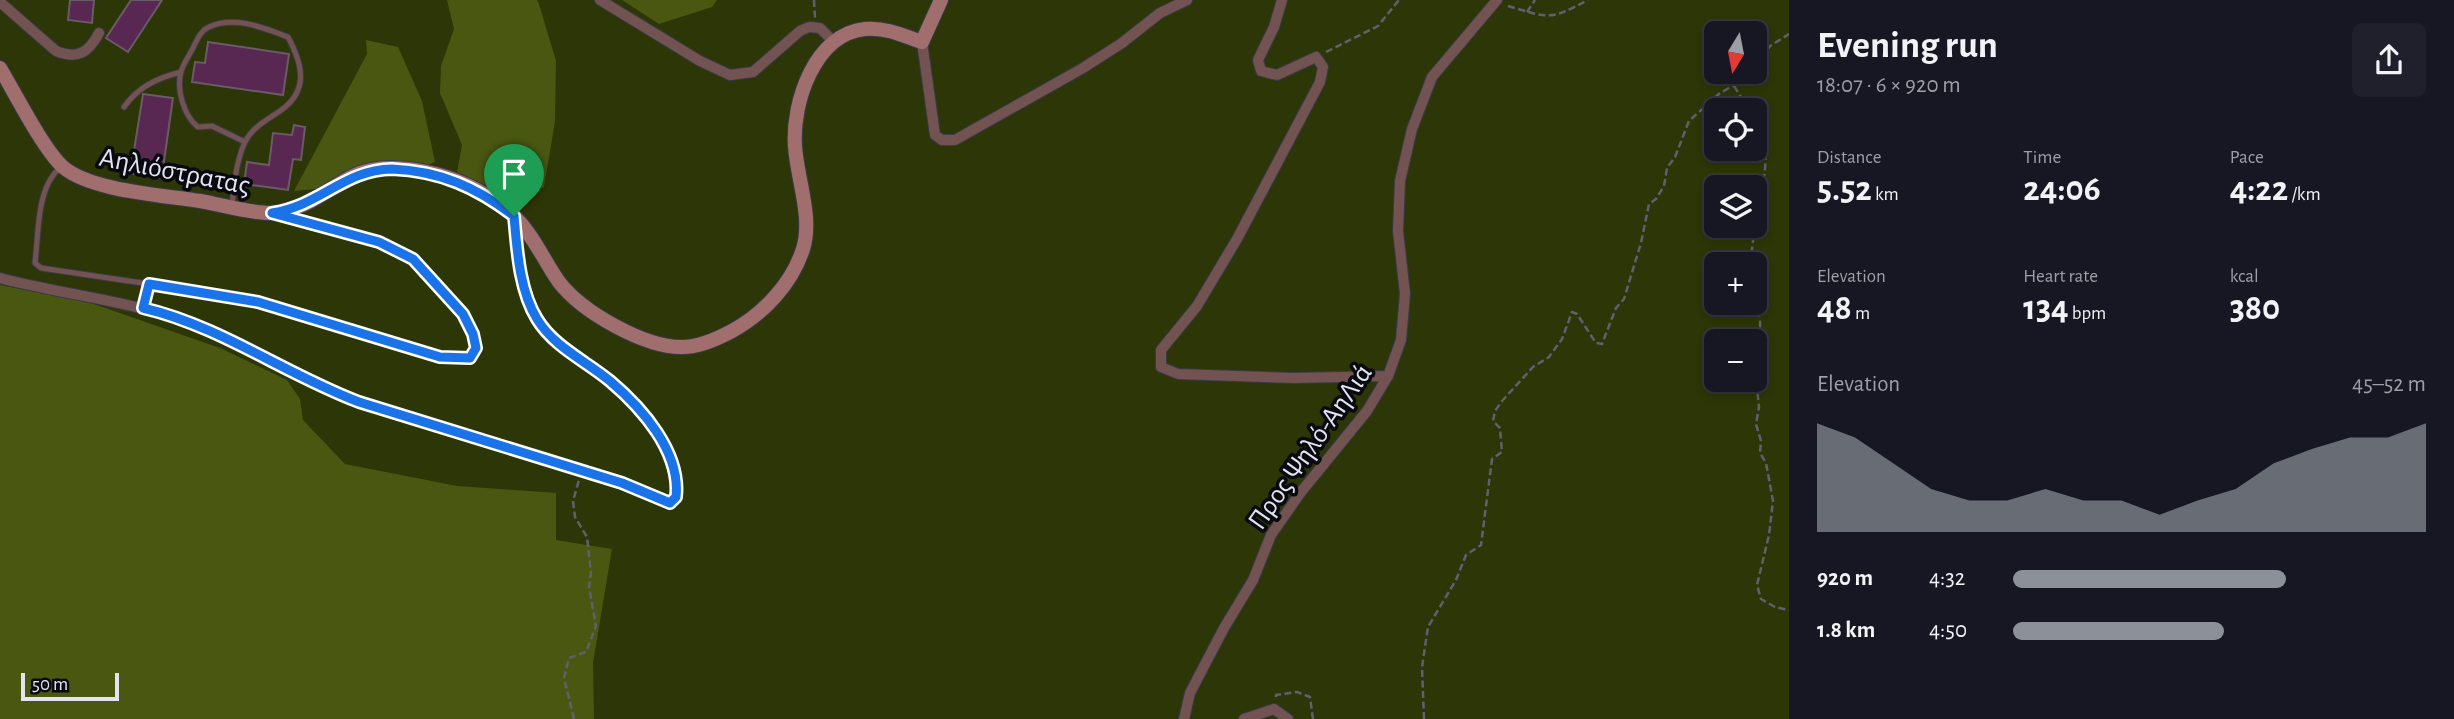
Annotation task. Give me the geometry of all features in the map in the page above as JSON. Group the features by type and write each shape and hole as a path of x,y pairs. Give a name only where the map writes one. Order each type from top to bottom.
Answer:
{"street":[{"path":"600,0 700,61 730,75 753,72 800,31 816,27 833,41 855,30 873,28 922,42"},
{"path":"940,0 922,42 935,135 942,140 955,140 1083,68 1122,43 1160,13 1186,0"},
{"path":"1282,0 1274,27 1258,60 1261,71 1277,75 1316,57 1323,67 1320,82 1237,239 1197,306 1161,350 1161,368 1178,374 1293,378 1388,376"},
{"name":"Προς Ψηλό-ΑηΛιά","path":"1184,719 1190,693 1254,580 1271,535 1301,492 1367,411 1388,376 1401,340 1405,294 1398,231 1400,181 1412,129 1432,77 1497,1"},
{"path":"0,2 56,51 67,56 83,54 91,47 99,33"},
{"name":"Αηλιόστρατας","path":"0,68 62,166 76,176 103,184 272,213 314,201 360,173 392,169 437,174 463,183 489,197 514,216 561,284 587,308 651,342 685,347 701,344 735,330 779,292 789,278 803,247 804,211 795,148 796,122 810,75 833,41"},
{"path":"0,278 143,308 202,327 326,389 359,402 582,470 670,503 676,497 677,488 667,450 646,417 609,380 557,342 536,318 522,272 514,216"},
{"path":"1244,719 1275,709 1288,719"}],"lane":[{"path":"232,207 234,181 245,142 260,123 293,102 301,81 300,59 288,37 256,25 224,23 207,27 181,72 182,99 189,120 198,127 212,126 245,142"},
{"path":"124,107 131,97 150,83 181,72"},
{"path":"62,166 52,174 45,186 35,262 41,268 258,302 440,357 470,358 476,348 473,334 463,314 413,259 379,242 272,213"},
{"path":"143,308 149,284"}],"path":[{"path":"814,0 816,27"},
{"path":"1316,57 1378,26 1399,0"},
{"path":"1527,12 1535,0"},
{"path":"1497,1 1541,18 1564,13 1588,0"},
{"path":"1768,49 1789,34"},
{"path":"1424,719 1422,667 1428,626 1456,580 1466,555 1481,545 1492,459 1502,452 1500,428 1493,421 1495,411 1533,367 1549,357 1562,339 1572,312 1577,314 1596,343 1602,344 1616,308 1624,299 1641,243 1649,204 1656,199 1664,186 1667,168 1675,158 1689,121 1720,93 1737,84"},
{"path":"1734,86 1742,98"},
{"path":"1759,315 1760,357 1756,379 1759,407 1756,424 1761,441 1760,453 1766,463 1773,501 1769,535 1756,585 1761,599 1775,607 1789,610"},
{"path":"574,719 564,678 569,658 586,652 596,626 589,587 591,573 587,537 575,517 573,501 582,470"},
{"path":"1275,709 1276,695 1297,692 1310,697 1313,719"}],"green space":[{"path":"0,0 1789,0 1789,719 0,719"},
{"path":"447,0 537,0 539,4 556,61 555,121 544,187 520,198 502,193 457,172 462,145 440,93 441,66 454,29"},
{"path":"622,0 717,0 712,7 659,24"},
{"path":"366,40 398,47 422,101 435,162 345,173 316,189 294,191 367,54"},
{"path":"0,285 91,303 220,348 287,380 300,399 303,420 345,464 457,486 556,493 556,540 612,549 593,663 594,719 0,719"}],"building":[{"path":"70,0 94,0 92,23 68,20"},
{"path":"131,0 162,0 128,52 106,38"},
{"path":"208,42 289,54 283,95 192,82 195,62 205,63"},
{"path":"143,94 173,98 163,168 173,170 172,180 122,172 124,162 132,163"},
{"path":"294,125 305,127 301,160 293,159 288,190 244,184 247,162 269,165 273,133 292,135"}],"route":[{"path":"392,169 437,174 463,183 489,197 514,216 522,272 536,318 557,342 609,380 646,417 667,450 674,474 676,497 670,503 582,470 359,402 326,389 202,327 143,308 149,284 229,295 440,357 470,358 476,348 473,334 463,314 413,259 379,242 272,213 314,201 360,173 392,169"}]}
